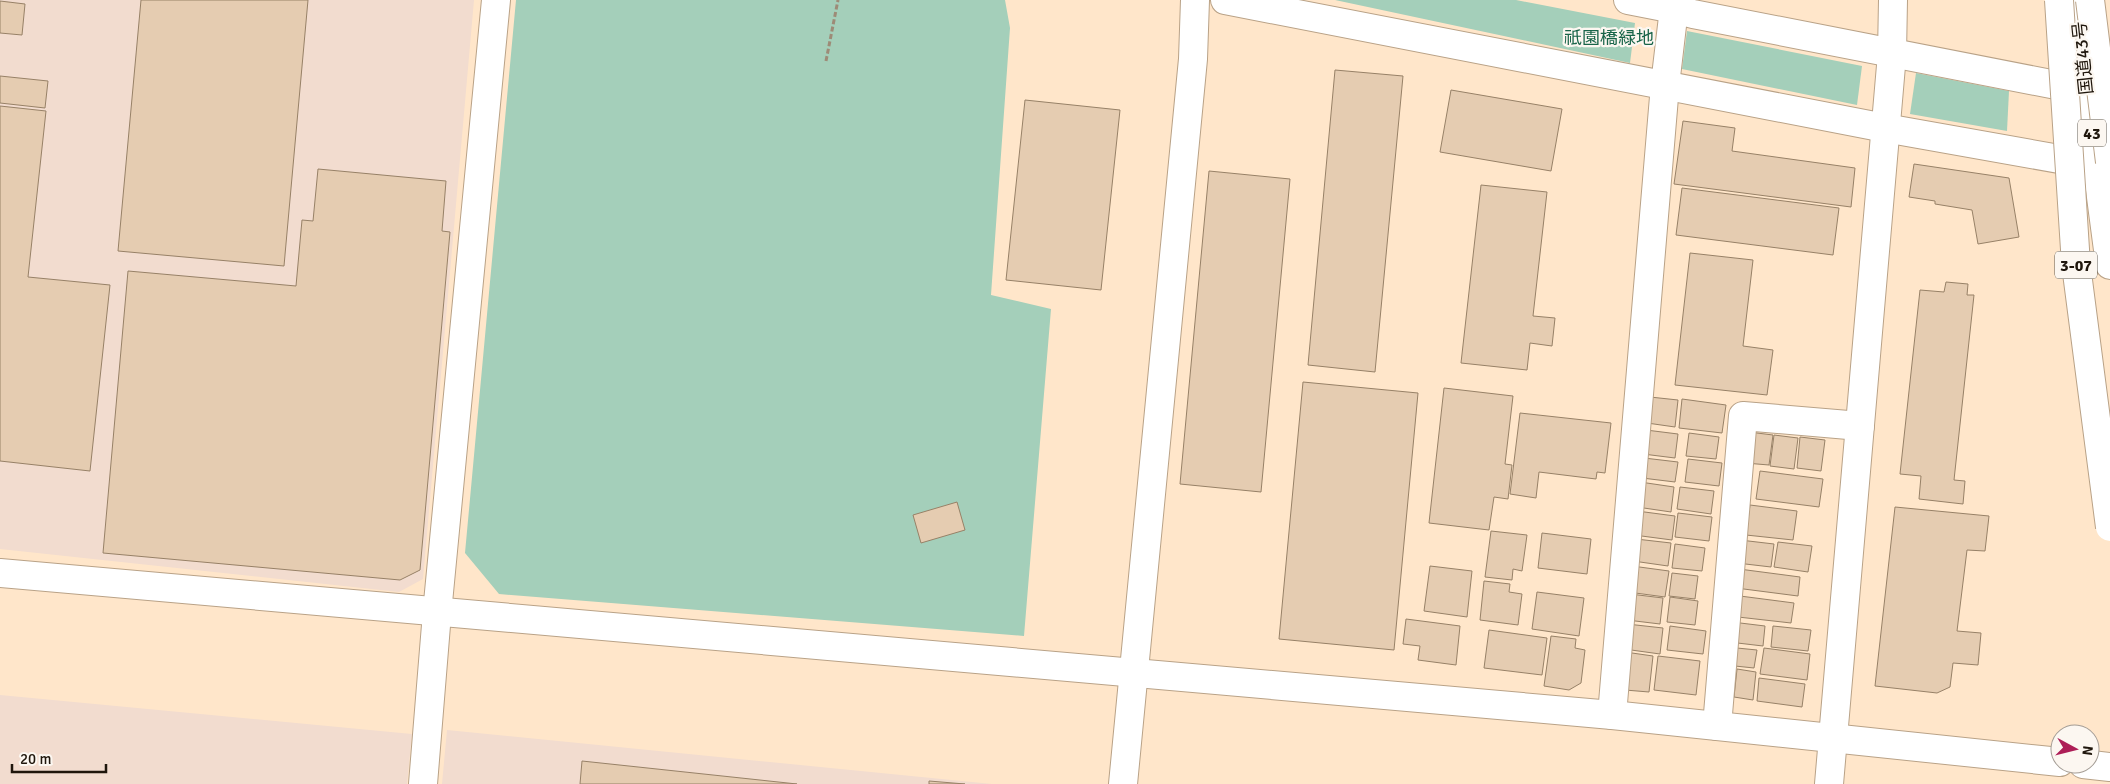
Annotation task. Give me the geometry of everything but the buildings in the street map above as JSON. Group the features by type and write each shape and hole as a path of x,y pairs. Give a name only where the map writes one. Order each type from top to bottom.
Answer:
{"main road":[{"path":"423,784 437,613 496,0"},
{"path":"1122,784 1192,69 1195,0"},
{"path":"1225,0 1885,128 2106,165 2090,0"},
{"path":"1628,0 1674,4 1693,14 2098,93"},
{"path":"1829,784 1892,54 1893,0"},
{"name":"3-07","path":"2058,0 2076,265 2110,528"},
{"name":"国道43号","path":"2077,0 2098,93 2106,165 2110,265"},
{"path":"1612,715 1665,85 1674,4"},
{"path":"1718,726 1744,416 1860,426"},
{"path":"0,573 1612,715 2050,761"}],"path":[{"path":"826,61 838,0"}],"shaded area":[{"path":"0,0 474,0 423,579 399,592 0,549"},
{"path":"0,695 412,734 407,784 0,784"},
{"path":"447,730 992,784 442,784"}],"green space":[{"path":"516,0 1005,0 1010,28 991,295 1051,309 1024,636 499,594 465,553"},
{"name":"祇園橋緑地","path":"1335,0 1516,0 1635,23 1630,63"},
{"name":"祇園橋緑地","path":"1687,31 1862,66 1857,105 1682,69"},
{"path":"1916,73 2009,91 2007,131 1910,114"}]}
